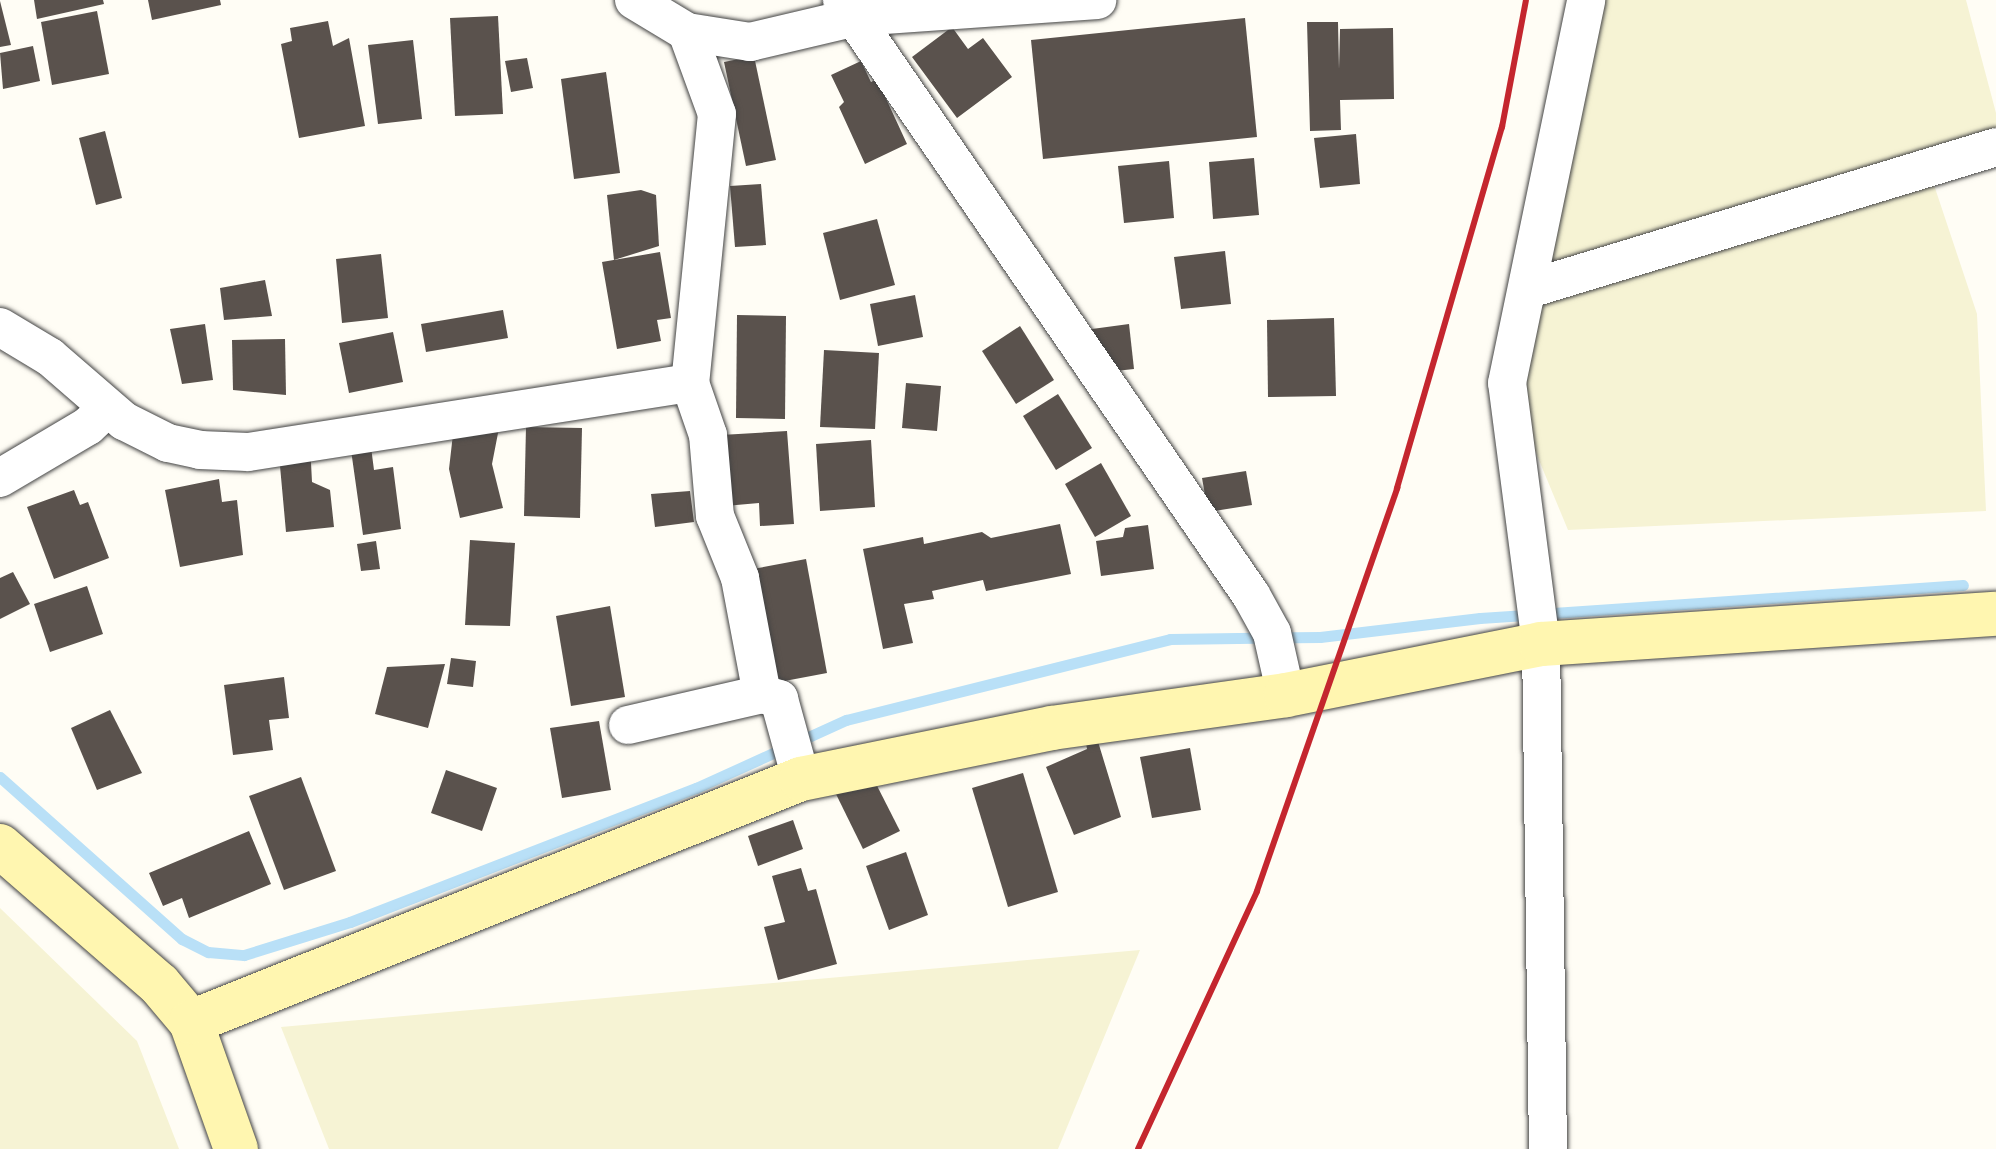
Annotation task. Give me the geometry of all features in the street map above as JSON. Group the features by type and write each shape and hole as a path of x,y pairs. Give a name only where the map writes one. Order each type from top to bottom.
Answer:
{"street":[{"path":"634,0 687,32 750,42 849,8 1097,0"},
{"path":"1548,1149 1541,644 1507,383 1529,289 1586,0"},
{"path":"849,8 1251,595 1272,633 1286,695"},
{"path":"687,32 717,114 690,383 708,435 715,516 740,578 762,694"},
{"path":"1529,289 1996,147"},
{"path":"0,327 50,357 106,409 168,443 248,452 690,383"},
{"path":"0,478 88,426 106,409"},
{"path":"191,1022 801,779 1052,728 1286,695 1541,644 1996,614"},
{"path":"628,725 762,694 779,699 801,779"},
{"path":"0,846 159,984 191,1022 236,1149"}],"shaded area":[{"path":"1582,0 1966,0 1996,113 1996,149 1548,270"},
{"path":"1929,170 1977,314 1986,511 1568,530 1507,383 1525,306"},
{"path":"0,908 137,1041 179,1149 0,1149"},
{"path":"1140,950 1058,1149 329,1149 281,1027"}],"building":[{"path":"34,0 103,0 104,4 37,19"},
{"path":"148,0 220,0 221,5 152,20"},
{"path":"0,1 11,45 0,47"},
{"path":"97,11 109,74 52,85 41,22"},
{"path":"498,16 503,114 455,116 450,18"},
{"path":"1245,18 1257,137 1043,159 1031,40"},
{"path":"328,21 333,46 349,38 365,126 299,138 281,44 292,41 290,28"},
{"path":"1307,22 1338,22 1339,69 1340,29 1393,28 1394,99 1340,100 1341,130 1310,131"},
{"path":"952,27 968,49 983,38 1012,77 957,118 912,57"},
{"path":"413,40 422,119 378,124 368,45"},
{"path":"33,46 40,81 3,89 0,53"},
{"path":"754,56 776,160 746,166 724,62"},
{"path":"527,58 533,88 511,92 505,61"},
{"path":"861,61 871,82 877,79 907,144 865,164 839,107 844,102 831,75"},
{"path":"606,72 620,173 574,179 561,79"},
{"path":"105,131 122,198 96,205 79,138"},
{"path":"1356,134 1360,184 1320,188 1314,138"},
{"path":"1254,158 1259,215 1213,219 1209,162"},
{"path":"1169,161 1174,218 1124,223 1118,166"},
{"path":"761,184 766,245 735,247 730,186"},
{"path":"641,190 656,195 659,246 614,260 607,195"},
{"path":"877,219 895,285 840,300 823,233"},
{"path":"1225,251 1231,304 1181,309 1174,257"},
{"path":"660,252 671,318 657,320 661,341 617,349 602,262"},
{"path":"381,254 388,318 342,323 336,259"},
{"path":"265,280 272,316 224,320 220,288"},
{"path":"915,295 923,337 878,346 870,304"},
{"path":"503,310 508,338 426,352 421,324"},
{"path":"737,315 786,316 785,419 736,418"},
{"path":"1334,318 1336,396 1268,397 1267,320"},
{"path":"205,324 213,380 182,384 170,329"},
{"path":"1129,324 1134,369 1097,373 1092,329"},
{"path":"1020,326 1054,380 1016,404 982,351"},
{"path":"393,332 403,382 349,393 339,343"},
{"path":"285,339 286,395 233,390 232,340"},
{"path":"824,350 879,353 875,429 820,427"},
{"path":"906,383 941,386 937,431 902,428"},
{"path":"1058,394 1092,448 1056,470 1023,416"},
{"path":"526,427 582,428 580,518 524,516"},
{"path":"499,428 492,464 503,508 460,518 449,469 453,434"},
{"path":"787,431 794,524 760,526 759,503 725,506 721,435"},
{"path":"871,440 875,507 820,511 816,444"},
{"path":"310,443 312,482 330,490 334,527 286,532 279,455"},
{"path":"371,447 374,470 393,467 401,529 363,535 351,450"},
{"path":"1101,463 1131,516 1095,537 1065,484"},
{"path":"1246,471 1252,505 1208,512 1202,478"},
{"path":"219,479 222,502 237,500 243,555 180,567 165,490"},
{"path":"74,490 80,505 88,502 109,558 54,579 27,507"},
{"path":"690,491 694,522 655,527 651,494"},
{"path":"1060,524 1071,574 986,591 983,580 932,591 934,599 904,604 913,643 883,649 863,549 923,537 924,544 982,532 991,538"},
{"path":"1148,525 1154,569 1101,576 1096,541 1123,537 1125,528"},
{"path":"470,540 515,543 510,626 465,625"},
{"path":"376,541 380,569 361,571 357,544"},
{"path":"806,559 827,673 774,683 753,569"},
{"path":"13,572 30,604 0,619 0,578"},
{"path":"87,586 103,634 50,652 34,604"},
{"path":"610,606 625,697 571,706 556,616"},
{"path":"451,658 476,661 473,687 447,684"},
{"path":"445,664 428,728 375,714 387,667"},
{"path":"284,677 289,718 269,720 273,750 233,755 224,685"},
{"path":"110,710 142,773 97,790 71,728"},
{"path":"599,721 611,790 562,798 550,728"},
{"path":"1096,735 1121,817 1074,835 1046,767 1087,749 1085,738"},
{"path":"1190,748 1201,810 1152,818 1140,757"},
{"path":"446,770 497,788 482,831 431,813"},
{"path":"869,770 900,831 863,849 833,788"},
{"path":"1023,773 1058,892 1008,907 972,788"},
{"path":"301,777 336,871 284,890 249,796"},
{"path":"793,820 803,849 758,866 748,836"},
{"path":"249,831 271,884 189,918 182,898 163,906 149,873"},
{"path":"906,852 928,915 889,930 866,866"},
{"path":"801,868 808,891 816,889 837,964 778,980 764,927 785,922 772,876"}],"waterway":[{"path":"0,777 182,939 208,952 244,955 350,922 696,788 846,720 1170,639 1320,637 1480,618 1963,585"}],"railway":[{"path":"1138,1149 1257,891 1397,488 1502,127 1526,0"}]}
